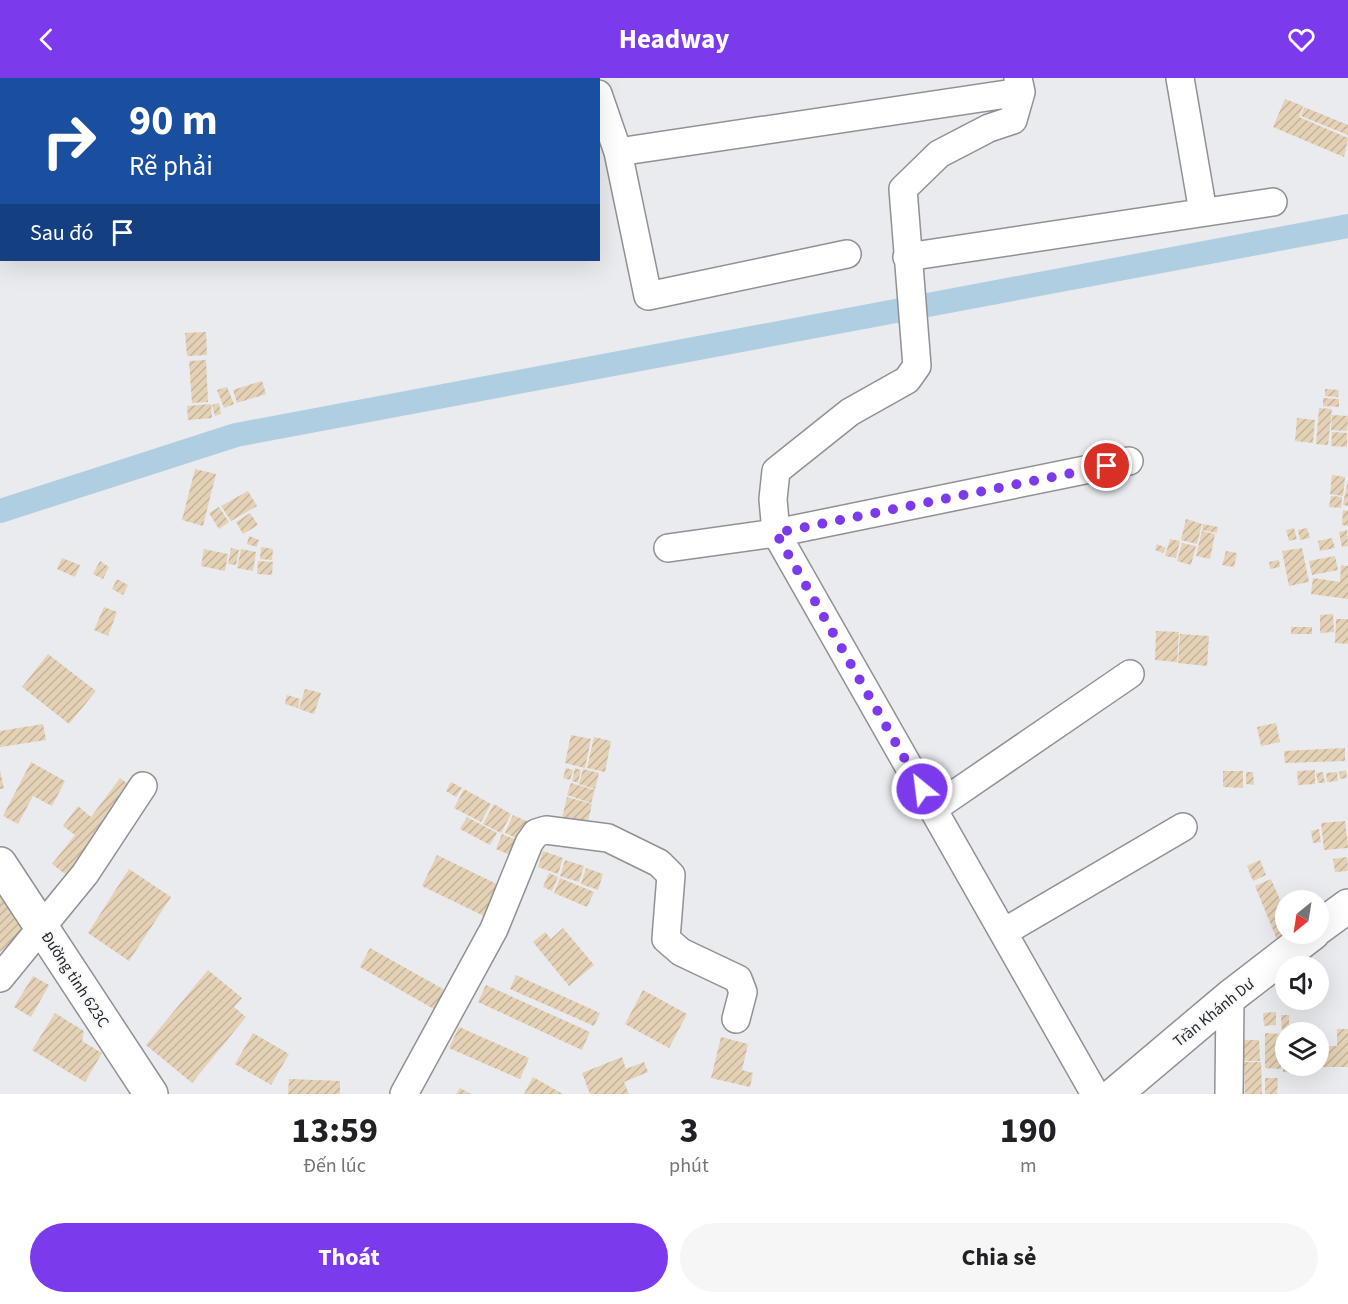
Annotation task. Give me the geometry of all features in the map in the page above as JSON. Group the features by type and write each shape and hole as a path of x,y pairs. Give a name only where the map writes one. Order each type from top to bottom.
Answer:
{"street":[{"path":"1180,78 1203,212"},
{"path":"618,152 1020,85 1013,120 989,128 939,154 903,189 917,366 907,380 850,412 776,471 773,499 776,533 1095,1094"},
{"path":"600,100 618,152 648,296 847,254"},
{"path":"907,257 1273,202"},
{"path":"668,548 776,533 1129,461"},
{"path":"933,809 1130,674"},
{"path":"0,978 85,874 142,786"},
{"path":"1004,932 1183,827"},
{"path":"404,1094 494,929 529,843 536,834 546,830 608,838 659,863 671,875 666,939 681,952 738,979 743,992 736,1019"},
{"name":"Đường tỉnh 623C","path":"0,864 151,1094"},
{"path":"1329,920 1348,906"},
{"name":"Trần Khánh Dư","path":"1115,1094 1230,997 1299,944"},
{"path":"1229,1094 1230,997"}],"building":[{"path":"1285,99 1303,106 1299,117 1348,138 1344,157 1273,127"},
{"path":"1304,107 1348,125 1348,135 1301,116"},
{"path":"206,332 207,355 187,356 185,333"},
{"path":"206,360 208,402 192,403 189,361"},
{"path":"262,381 266,394 237,403 233,390"},
{"path":"227,387 234,404 224,408 217,390"},
{"path":"1325,389 1339,390 1338,397 1325,396"},
{"path":"1323,398 1339,399 1339,407 1323,406"},
{"path":"219,403 221,414 215,416 212,405"},
{"path":"211,404 212,418 188,420 187,406"},
{"path":"1319,408 1332,409 1328,445 1316,444"},
{"path":"1332,415 1348,416 1347,431 1331,430"},
{"path":"1297,418 1315,420 1313,443 1295,441"},
{"path":"1332,432 1347,433 1347,447 1331,446"},
{"path":"195,469 216,474 203,526 182,520"},
{"path":"1332,475 1345,477 1343,496 1330,494"},
{"path":"1348,484 1348,506 1343,505"},
{"path":"248,491 257,506 231,521 221,506"},
{"path":"1331,496 1342,497 1341,508 1329,507"},
{"path":"219,507 229,522 219,529 209,513"},
{"path":"1343,510 1348,511 1348,526 1342,525"},
{"path":"250,513 258,525 243,534 236,522"},
{"path":"1186,519 1202,524 1197,544 1181,540"},
{"path":"1203,524 1218,527 1217,533 1202,530"},
{"path":"1294,528 1297,539 1289,541 1286,530"},
{"path":"1307,528 1310,538 1300,540 1298,530"},
{"path":"1347,530 1348,546 1342,547 1339,532"},
{"path":"1202,531 1215,534 1210,559 1196,556"},
{"path":"249,536 259,540 257,547 247,544"},
{"path":"1332,538 1335,548 1320,551 1318,541"},
{"path":"1170,539 1180,541 1176,558 1165,556"},
{"path":"1182,543 1196,546 1191,565 1177,561"},
{"path":"1157,544 1166,548 1163,553 1155,550"},
{"path":"261,547 273,549 272,560 260,559"},
{"path":"231,548 239,550 236,565 228,564"},
{"path":"1302,548 1309,582 1289,586 1282,551"},
{"path":"204,549 228,554 225,571 201,566"},
{"path":"241,549 256,552 253,571 237,568"},
{"path":"1226,551 1237,553 1234,567 1222,565"},
{"path":"1335,556 1338,570 1312,575 1309,561"},
{"path":"62,558 80,565 75,577 57,569"},
{"path":"1279,560 1280,567 1270,569 1269,562"},
{"path":"100,561 109,567 103,579 93,574"},
{"path":"258,561 273,562 272,575 257,574"},
{"path":"1341,565 1348,566 1348,599 1311,594 1313,578 1340,582"},
{"path":"117,579 128,585 123,595 112,589"},
{"path":"104,607 117,612 108,636 94,630"},
{"path":"1333,614 1334,632 1320,633 1320,615"},
{"path":"1336,619 1348,619 1348,644 1335,643"},
{"path":"1291,627 1312,627 1312,634 1291,634"},
{"path":"1156,631 1179,632 1177,662 1155,660"},
{"path":"1180,634 1209,636 1207,666 1178,663"},
{"path":"48,654 96,691 69,724 22,687"},
{"path":"305,689 321,693 314,714 299,709"},
{"path":"287,695 300,699 298,708 285,704"},
{"path":"1276,723 1280,742 1261,746 1257,727"},
{"path":"43,724 46,740 0,747 0,731"},
{"path":"571,735 591,739 585,768 565,763"},
{"path":"594,737 611,741 605,772 587,768"},
{"path":"1345,748 1345,761 1285,763 1284,751"},
{"path":"31,762 65,781 52,806 33,796 18,824 3,816"},
{"path":"566,768 573,770 570,780 563,778"},
{"path":"575,768 581,770 578,783 572,781"},
{"path":"583,769 599,773 595,789 579,784"},
{"path":"0,770 4,789 0,789"},
{"path":"1315,770 1315,784 1298,785 1297,771"},
{"path":"1346,770 1347,778 1340,779 1339,772"},
{"path":"1223,771 1243,771 1243,788 1223,787"},
{"path":"1246,772 1253,772 1254,785 1246,784"},
{"path":"1323,772 1325,783 1318,783 1316,773"},
{"path":"1337,772 1338,781 1327,782 1326,773"},
{"path":"120,778 136,790 69,877 52,864 75,835 63,826 78,806 91,817"},
{"path":"451,782 462,788 456,797 446,791"},
{"path":"571,783 595,790 591,803 567,795"},
{"path":"464,789 491,804 481,822 454,808"},
{"path":"567,797 592,804 587,825 562,818"},
{"path":"494,804 511,814 501,833 483,824"},
{"path":"513,815 533,824 525,842 505,833"},
{"path":"467,817 497,833 490,845 460,829"},
{"path":"1345,821 1348,848 1324,850 1321,823"},
{"path":"1319,829 1321,842 1313,843 1311,831"},
{"path":"502,834 523,843 517,858 496,849"},
{"path":"543,851 563,858 558,874 538,867"},
{"path":"437,855 503,887 488,918 422,886"},
{"path":"1347,857 1348,871 1335,872 1333,859"},
{"path":"565,860 584,866 579,882 560,876"},
{"path":"1260,860 1266,875 1253,881 1247,866"},
{"path":"586,868 603,874 598,890 581,884"},
{"path":"129,869 171,897 129,961 88,933"},
{"path":"549,873 558,877 552,891 543,887"},
{"path":"560,878 594,892 587,907 554,893"},
{"path":"1271,879 1276,890 1275,935 1255,886"},
{"path":"0,896 28,928 0,952"},
{"path":"563,928 594,965 569,986 533,942 545,932 551,939"},
{"path":"370,948 450,993 439,1012 360,967"},
{"path":"208,970 242,998 234,1007 246,1017 192,1083 146,1045"},
{"path":"516,975 600,1013 594,1026 510,989"},
{"path":"33,976 49,985 31,1017 14,1007"},
{"path":"486,985 590,1032 582,1050 478,1002"},
{"path":"643,990 687,1014 669,1048 625,1024"},
{"path":"1276,1012 1275,1025 1264,1026 1263,1013"},
{"path":"55,1013 84,1031 82,1041 102,1053 85,1082 32,1050"},
{"path":"1281,1015 1289,1015 1289,1022 1281,1022"},
{"path":"459,1027 529,1058 520,1079 449,1048"},
{"path":"1337,1029 1348,1029 1348,1067 1329,1067 1329,1046 1337,1046"},
{"path":"253,1033 289,1054 271,1085 235,1064"},
{"path":"1265,1033 1275,1034 1275,1069 1265,1068"},
{"path":"721,1037 748,1044 742,1070 753,1073 750,1087 711,1078"},
{"path":"1242,1040 1259,1040 1260,1061 1243,1061"},
{"path":"622,1057 626,1069 644,1062 648,1072 624,1082 629,1094 590,1094 582,1073"},
{"path":"1244,1062 1261,1062 1262,1094 1245,1094"},
{"path":"533,1077 563,1094 524,1094"},
{"path":"1265,1078 1278,1078 1277,1094 1265,1094"},
{"path":"289,1079 340,1081 340,1094 288,1094"},
{"path":"460,1088 471,1094 456,1094"}],"waterway":[{"path":"0,511 236,435 1348,226"}],"route":[{"path":"922,789 776,533 1107,466"}]}
